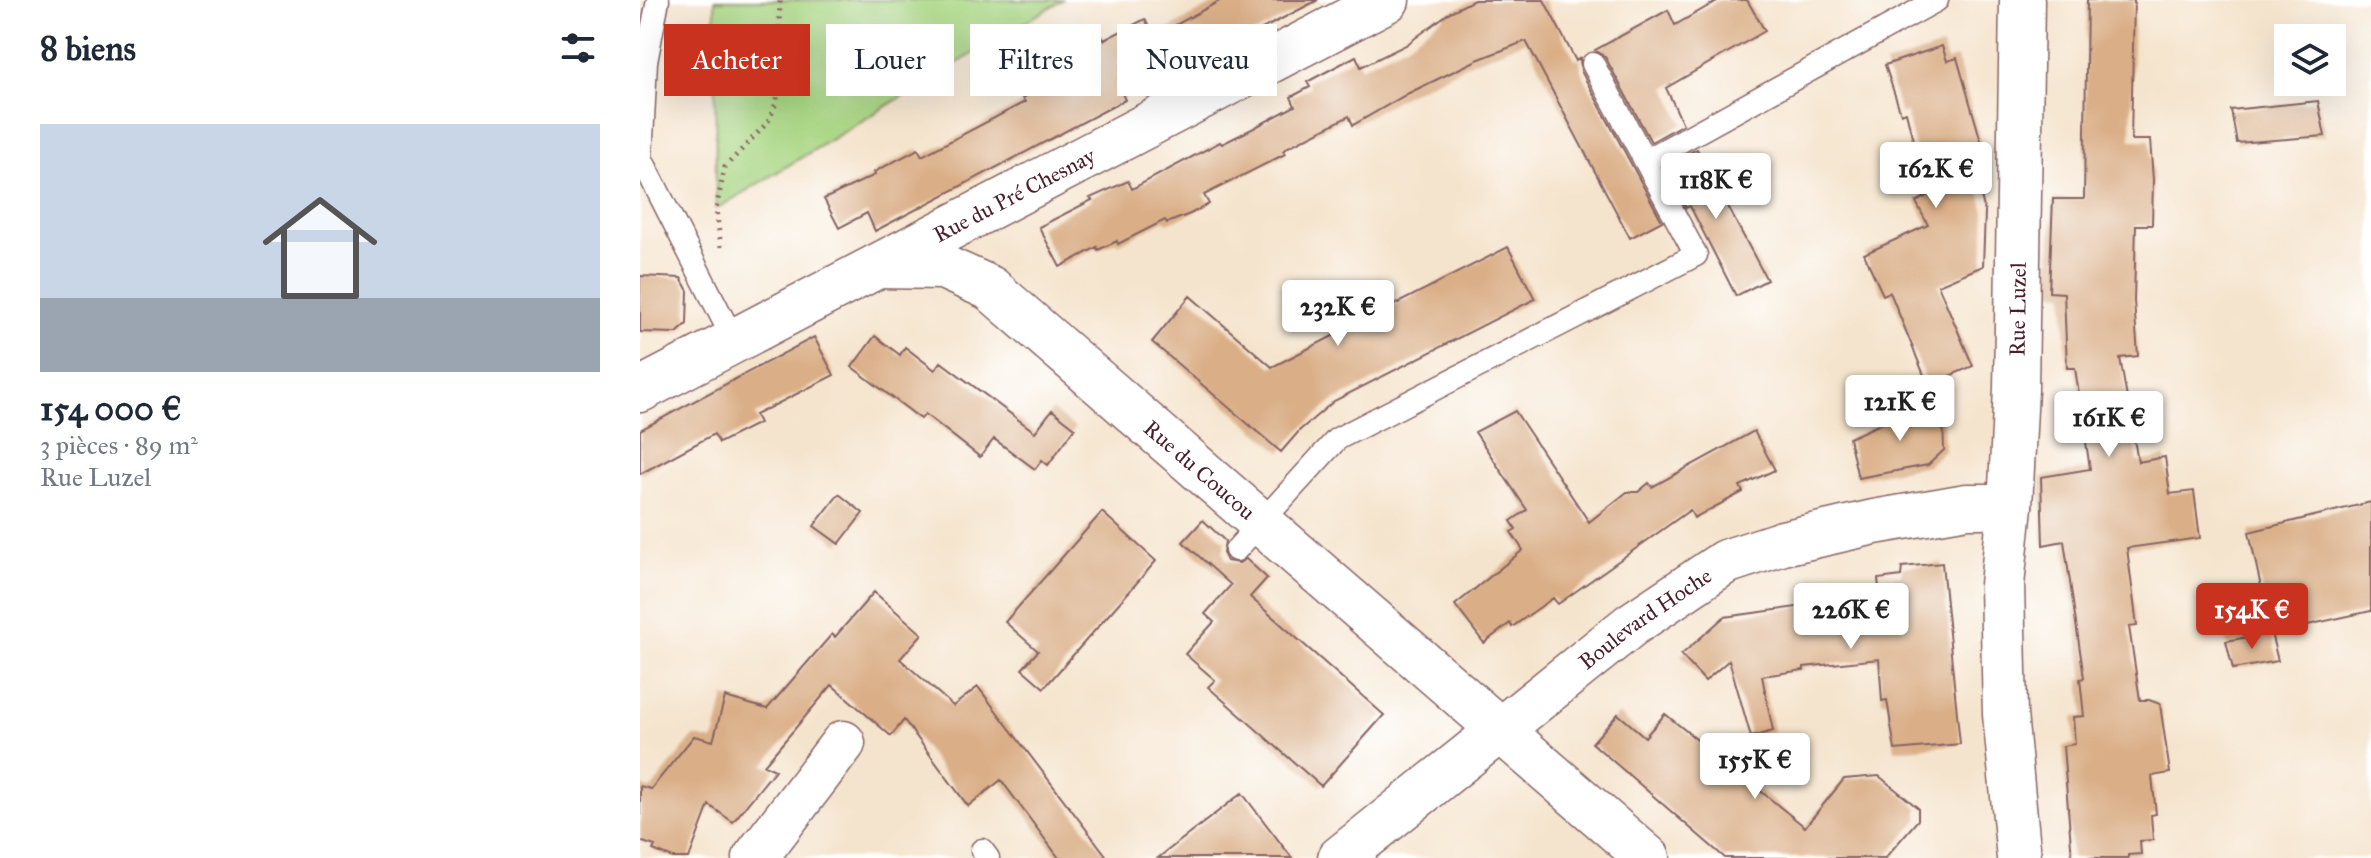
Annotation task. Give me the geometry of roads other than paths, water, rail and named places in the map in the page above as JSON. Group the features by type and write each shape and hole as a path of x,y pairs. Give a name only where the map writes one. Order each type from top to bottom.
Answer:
{"street":[{"name":"Rue du Pré Chesnay","path":"640,390 1387,0"},
{"name":"Rue Luzel","path":"2019,858 2005,714 2002,600 2017,374 2022,0"},
{"name":"Rue du Coucou","path":"878,266 943,267 990,288 1248,536 1499,729 1648,858"},
{"name":"Boulevard Hoche","path":"1340,858 1631,625 1725,562 1783,543 1874,522 1967,506 2010,506"},
{"path":"755,858 843,743"}],"lane":[{"path":"658,0 646,62 641,158 734,341"},
{"path":"1645,161 1937,0"},
{"path":"1248,536 1337,439 1696,255 1593,64"}]}
